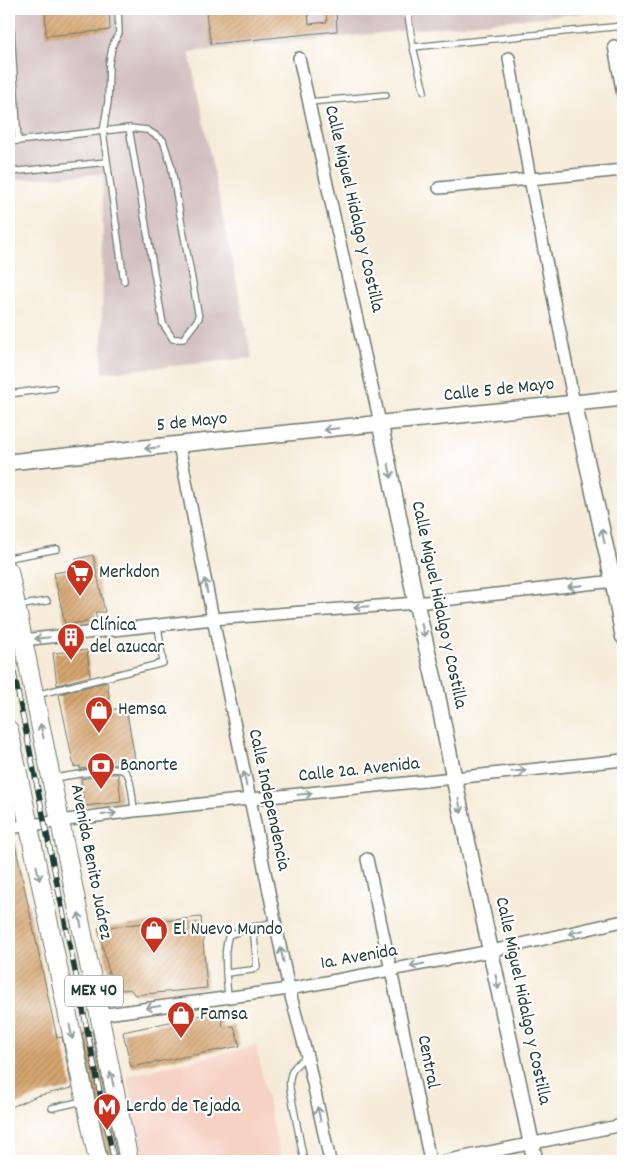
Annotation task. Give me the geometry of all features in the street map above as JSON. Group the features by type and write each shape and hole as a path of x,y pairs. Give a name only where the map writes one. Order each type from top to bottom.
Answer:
{"main road":[{"name":"Avenida Benito Juárez","path":"9,571 129,1161"},
{"name":"MEX 40","path":"9,730 12,758 98,1161"}],"street":[{"path":"614,46 623,96"},
{"name":"Calle Miguel Hidalgo y Costilla","path":"299,58 380,424 416,603 436,683 454,778 535,1161"},
{"path":"509,58 530,179 574,403 618,581 623,636"},
{"path":"439,188 623,170"},
{"name":"Calle 5 de Mayo","path":"380,424 623,398"},
{"name":"5 de Mayo","path":"9,462 380,424"},
{"name":"Calle Independencia","path":"179,445 249,799 289,989 307,1056 330,1161"},
{"path":"23,640 213,619 416,603 618,581"},
{"name":"Calle 2a. Avenida","path":"9,828 134,811 623,760"},
{"name":"Central","path":"367,859 430,1161"},
{"name":"1a. Avenida","path":"99,1015 289,989 491,951 623,921"},
{"path":"444,1161 623,1125"}],"lane":[{"path":"118,9 119,33 113,44 109,62 108,102 103,132 124,281"},
{"path":"378,9 379,11 407,9 413,47 424,91"},
{"path":"413,47 623,26"},
{"path":"11,30 18,141"},
{"path":"308,102 386,95"},
{"path":"9,142 129,128 147,130 164,140 171,165 199,318 184,339 173,339 164,324 129,128"},
{"path":"9,172 107,162"},
{"path":"9,394 54,388"},
{"path":"9,558 57,549"},
{"path":"16,607 47,601"},
{"path":"34,696 163,663 158,625"},
{"path":"52,779 112,769 121,770 127,774 130,781 134,811"},
{"path":"228,997 226,941 229,935 275,922"},
{"path":"226,973 252,970 257,967 253,927"},
{"path":"304,1161 289,1080 297,1063 307,1056"},
{"path":"52,1108 85,1101"}],"shaded area":[{"path":"9,9 623,9 189,52 252,358 102,373 103,174 9,180"},
{"path":"256,1046 281,1161 144,1161 127,1076"}],"building":[{"path":"45,9 109,9 110,30 46,36"},
{"path":"206,9 308,9 309,24 327,22 326,9 336,9 337,31 211,44"},
{"name":"Merkdon","path":"93,555 105,612 95,612 97,621 65,624 54,573 77,569 76,559"},
{"name":"Clínica del azucar","path":"87,650 90,676 57,685 53,653"},
{"name":"Hemsa","path":"107,682 111,710 126,707 135,759 117,761 117,764 80,769 80,766 74,767 59,694"},
{"name":"Banorte","path":"118,774 121,802 84,806 81,779"},
{"path":"9,835 13,835 57,1038 62,1037 72,1088 37,1096 9,1108"},
{"name":"El Nuevo Mundo","path":"201,917 207,988 135,995 130,989 123,990 111,981 98,928"},
{"name":"Famsa","path":"220,1011 223,1027 234,1026 240,1046 131,1067 123,1032"},
{"path":"92,1031 118,1161 108,1161 82,1033"}],"railway":[{"path":"9,649 114,1161"}],"place":[{"name":"Merkdon","path":"80,597"},
{"name":"Clínica del azucar","path":"71,661"},
{"name":"Hemsa","path":"99,734"},
{"name":"Banorte","path":"101,790"},
{"name":"El Nuevo Mundo","path":"154,954"},
{"name":"Famsa","path":"181,1039"},
{"name":"Lerdo de Tejada","path":"107,1131"}]}
